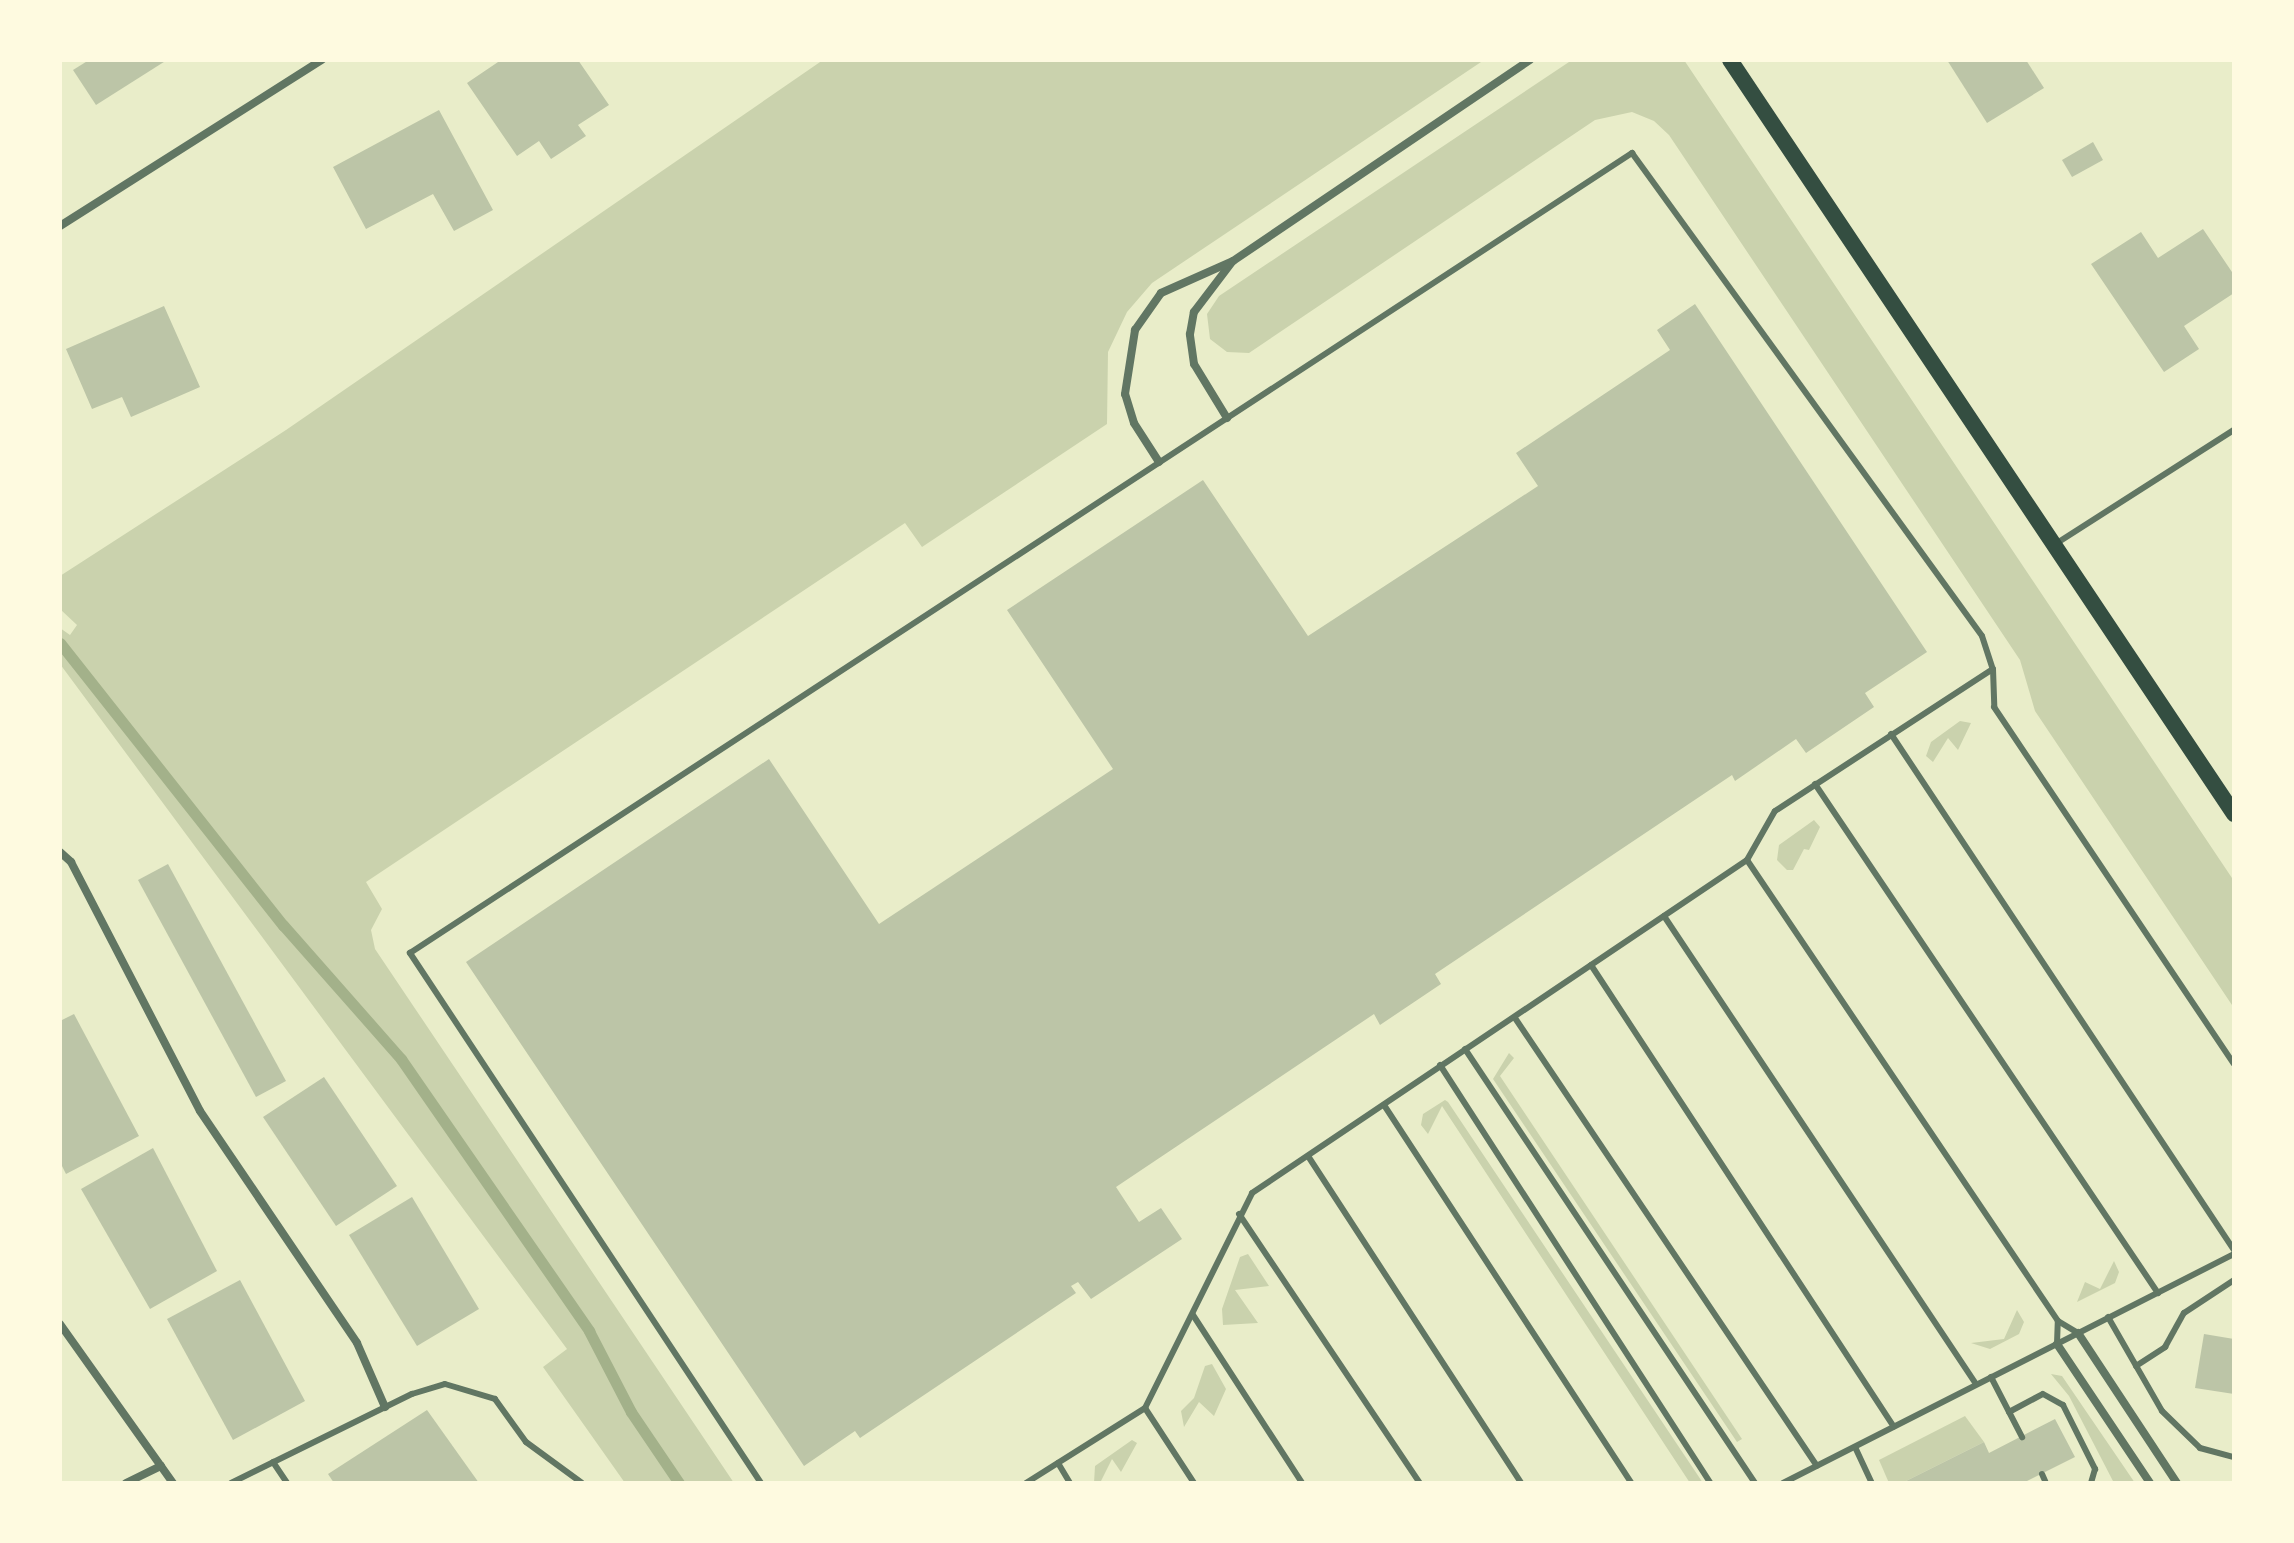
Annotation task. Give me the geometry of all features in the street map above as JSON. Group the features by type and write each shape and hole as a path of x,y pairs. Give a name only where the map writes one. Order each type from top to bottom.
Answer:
{"main road":[{"path":"1730,60 2234,814"}],"street":[{"path":"60,226 322,60"},
{"path":"1159,462 1134,423 1125,394 1135,330 1161,293 1233,261 1530,60"},
{"path":"1227,418 1194,364 1190,334 1194,312 1233,261"},
{"path":"60,852 71,862 200,1111 357,1343 385,1407"},
{"path":"60,1324 173,1483"},
{"path":"2078,1333 2177,1483"},
{"path":"2057,1344 2150,1483"},
{"path":"126,1483 161,1466"}],"lane":[{"path":"761,1483 410,953 1632,153 1982,636 1993,669 1994,707 2234,1064"},
{"path":"2054,545 2234,430"},
{"path":"1026,1483 1145,1408 1252,1193 1747,860 1775,811 1993,669"},
{"path":"1783,1483 2234,1252 1891,734"},
{"path":"1815,784 2158,1293"},
{"path":"1747,860 2058,1321 2078,1333"},
{"path":"1664,916 1976,1384"},
{"path":"1591,965 1894,1427"},
{"path":"1515,1018 1817,1466"},
{"path":"1465,1049 1755,1483"},
{"path":"1440,1065 1710,1483"},
{"path":"1384,1105 1631,1483"},
{"path":"1308,1156 1521,1483"},
{"path":"1239,1214 1420,1483"},
{"path":"2136,1366 2165,1347 2184,1313 2234,1280"},
{"path":"1193,1315 1302,1483"},
{"path":"2108,1317 2162,1411 2200,1448 2234,1457"},
{"path":"2057,1344 2058,1321"},
{"path":"1991,1377 2022,1437"},
{"path":"231,1483 385,1407 445,1384 465,1387 495,1399 526,1442 582,1483"},
{"path":"2009,1412 2043,1394 2063,1405 2095,1469 2091,1483"},
{"path":"1145,1408 1194,1483"},
{"path":"1855,1447 1872,1483"},
{"path":"273,1462 287,1483"},
{"path":"1058,1463 1070,1483"},
{"path":"2042,1474 2046,1483"}],"green space":[{"path":"823,60 1484,60 1152,283 1127,312 1108,352 1107,424 922,547 905,523 366,882 382,909 371,930 375,949 734,1483 625,1483 543,1367 567,1349 60,664 60,628 70,635 77,625 60,609 60,576 286,430"},
{"path":"1572,60 1684,60 2234,881 2234,1008 2035,711 2020,660 1669,135 1654,121 1632,112 1595,120 1249,353 1227,352 1210,339 1207,314 1219,296"},
{"path":"1960,721 1971,723 1958,750 1948,738 1933,762 1926,756 1931,742"},
{"path":"1814,820 1820,827 1809,850 1804,849 1793,870 1787,870 1777,860 1779,845"},
{"path":"1509,1053 1514,1058 1500,1076 1742,1439 1737,1442 1493,1079"},
{"path":"1445,1100 1703,1483 1690,1483 1442,1106 1428,1134 1421,1125 1423,1114"},
{"path":"1248,1254 1269,1286 1235,1290 1258,1323 1223,1325 1222,1309 1240,1257"},
{"path":"2114,1261 2119,1272 2115,1283 2077,1302 2085,1282 2100,1289"},
{"path":"2017,1310 2024,1322 2019,1334 1990,1349 1971,1343 2004,1339"},
{"path":"1212,1364 1226,1389 1214,1416 1199,1402 1184,1427 1181,1411 1194,1398 1205,1366"},
{"path":"2051,1374 2062,1376 2135,1483 2114,1483 2069,1396"},
{"path":"1965,1416 1984,1442 1902,1483 1889,1483 1879,1460"},
{"path":"1132,1440 1137,1443 1121,1472 1112,1459 1100,1483 1094,1483 1095,1466"}],"building":[{"path":"89,60 167,60 96,105 73,70"},
{"path":"501,60 578,60 609,105 578,125 586,136 551,159 539,141 517,156 467,83"},
{"path":"1947,60 2026,60 2044,88 1987,123"},
{"path":"439,110 493,210 454,231 433,194 366,229 333,167"},
{"path":"2093,142 2103,160 2072,177 2062,160"},
{"path":"2203,229 2234,275 2234,293 2184,326 2199,349 2164,372 2091,264 2141,232 2158,258"},
{"path":"1695,304 1927,652 1865,693 1874,707 1806,753 1796,739 1735,781 1732,775 1435,974 1441,984 1380,1025 1374,1014 1116,1187 1139,1222 1161,1208 1182,1239 1091,1299 1078,1282 1071,1286 1076,1293 860,1438 855,1431 804,1466 466,962 769,759 879,924 1113,769 1007,610 1203,480 1308,636 1538,486 1516,453 1670,350 1657,330"},
{"path":"164,306 200,387 131,417 122,397 92,409 66,349"},
{"path":"168,864 286,1081 256,1097 138,880"},
{"path":"74,1014 139,1136 66,1174 60,1162 60,1021"},
{"path":"324,1077 397,1186 336,1226 263,1117"},
{"path":"153,1148 217,1271 150,1309 81,1189"},
{"path":"412,1197 479,1309 417,1346 349,1235"},
{"path":"240,1280 305,1401 233,1440 167,1319"},
{"path":"2204,1334 2234,1339 2234,1394 2195,1388"},
{"path":"427,1410 479,1483 334,1483 328,1474"},
{"path":"2055,1419 2075,1457 2023,1483 1902,1483 1984,1442 1989,1453"}],"waterway":[{"path":"60,643 283,925 401,1059 589,1331 631,1412 679,1483"}]}
